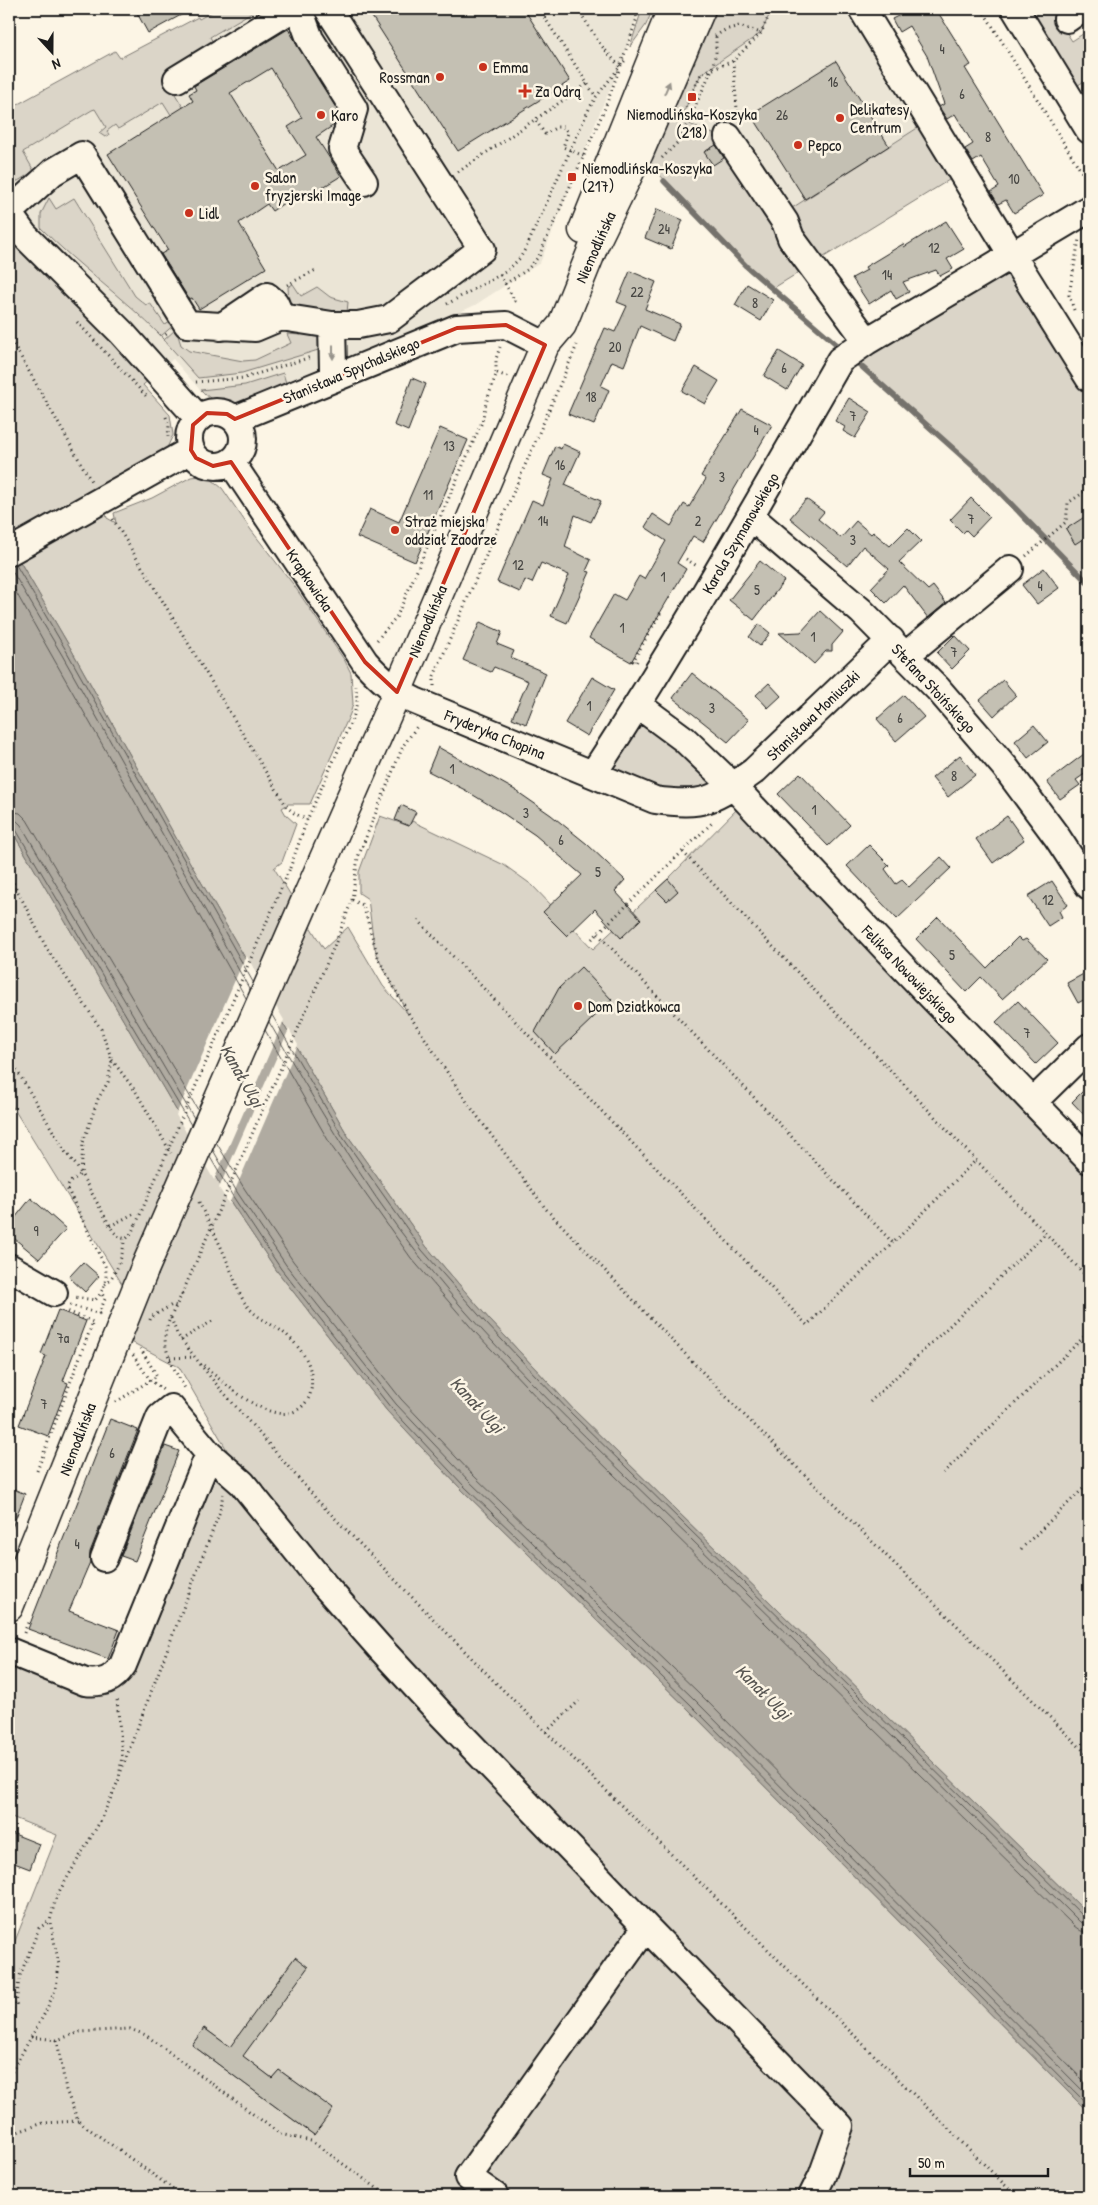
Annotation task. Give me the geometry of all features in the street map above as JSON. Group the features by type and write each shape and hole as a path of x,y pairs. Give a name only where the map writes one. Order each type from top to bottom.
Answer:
{"main road":[{"name":"Niemodlińska","path":"545,345 547,316 672,9"},
{"name":"Niemodlińska","path":"9,1607 144,1270 397,692 545,345 562,325 595,243 708,19"}],"street":[{"path":"177,79 292,9"},
{"path":"299,9 310,39 354,109 342,149 364,182"},
{"path":"198,418 122,333 24,235 9,213 53,172 82,155 187,324 255,328 281,317 332,325 358,325 389,319 482,249 328,9"},
{"path":"862,9 1089,378"},
{"path":"1015,9 1089,130"},
{"path":"728,137 785,222 791,238 854,349 1079,215"},
{"path":"389,319 402,350"},
{"path":"332,325 335,378"},
{"name":"Stanisława Spychalskiego","path":"235,419 438,334 468,326 505,332 545,345"},
{"name":"Karola Szymanowskiego","path":"593,774 638,705 750,516 854,349"},
{"path":"217,412 227,414 235,419 241,427 244,437 243,447 231,462 222,466 213,466 196,458 191,450 189,432 198,418 207,413 217,412"},
{"path":"9,552 191,450"},
{"name":"Krapkowicka","path":"231,462 365,662 381,680 397,692"},
{"name":"Stefana Stoińskiego","path":"750,516 819,574 899,648 944,696 1005,768 1057,837 1089,886"},
{"name":"Stanisława Moniuszki","path":"593,774 655,800 679,803 701,802 717,797 754,771 899,648 1010,569"},
{"name":"Fryderyka Chopina","path":"397,692 593,774"},
{"name":"Feliksa Nowowiejskiego","path":"638,705 684,740 733,786 902,966 1089,1160"},
{"path":"1033,1102 1089,1048"},
{"path":"9,1267 64,1300"},
{"path":"104,1558 160,1417 171,1408 212,1457 242,1483 326,1587 427,1699 840,2126 822,2176 812,2196"},
{"path":"9,1651 85,1682 95,1683 110,1680 123,1664 212,1457"},
{"path":"495,2196 468,2177 646,1927"}],"path":[{"path":"539,9 596,97"},
{"path":"578,9 600,44 620,67"},
{"path":"505,284 527,270 539,256 605,108 637,18 635,9"},
{"path":"763,9 785,9"},
{"path":"982,9 1089,184"},
{"path":"680,120 701,74 733,61 760,33 772,10"},
{"path":"662,150 658,159 680,140 712,69 716,52 708,19"},
{"path":"721,34 725,30 739,26 760,33"},
{"path":"444,306 500,275 512,266 525,251 596,97 632,51"},
{"path":"728,137 747,126 737,109 733,61"},
{"path":"440,184 536,121 587,84"},
{"path":"536,121 545,134 557,127 564,127 568,133 563,147 584,156"},
{"path":"1076,317 1069,295 1080,241 1079,215"},
{"path":"288,284 316,270"},
{"path":"124,1239 130,1235 136,1224 290,868 307,820 354,715 357,702 356,681 378,638 397,616 482,422 486,402 497,373 496,354 515,301 500,275"},
{"path":"74,319 151,402"},
{"path":"9,336 102,500"},
{"path":"180,396 196,382 244,378 332,350"},
{"path":"540,433 566,370"},
{"path":"497,373 507,376"},
{"path":"550,394 555,396"},
{"path":"1036,547 1066,522 1068,503 1089,488"},
{"path":"116,524 287,807 307,820"},
{"path":"657,610 661,612 633,661 636,663 659,625"},
{"path":"592,940 715,820"},
{"path":"683,852 1089,1278"},
{"path":"9,874 47,949 101,1029 112,1060 136,1092 173,1156"},
{"path":"352,900 363,904 379,960 410,1016 469,1105 546,1209 737,1408 1089,1756"},
{"path":"418,920 807,1325 976,1160"},
{"path":"598,934 893,1243"},
{"path":"190,1398 170,1358 165,1338 166,1330 336,942"},
{"path":"9,1057 81,1174 110,1226 116,1235 124,1239"},
{"path":"81,1174 83,1143 98,1099 108,1082 112,1060"},
{"path":"64,1300 92,1300 98,1298 107,1276 105,1266 67,1188 70,1182 81,1174"},
{"path":"170,1358 195,1357 215,1375 262,1408 276,1414 293,1413 303,1407 312,1394 311,1376 306,1359 284,1333 264,1322 245,1303 223,1251 195,1195"},
{"path":"110,1226 135,1213"},
{"path":"870,1402 1046,1233"},
{"path":"104,1284 111,1279 124,1249 124,1239"},
{"path":"99,1314 105,1299 101,1291"},
{"path":"34,1478 93,1322 64,1300"},
{"path":"151,1317 172,1305 177,1306"},
{"path":"171,1318 181,1340 256,1432 320,1502 546,1732 1016,2196"},
{"path":"181,1340 214,1320"},
{"path":"943,1473 1089,1332"},
{"path":"132,1353 150,1380 157,1376 138,1346 142,1338"},
{"path":"9,2076 50,2004 58,1980 58,1953 51,1934 51,1911 61,1886 101,1820 149,1702 176,1623 220,1511 223,1496 212,1457"},
{"path":"1021,1549 1089,1483"},
{"path":"110,1680 118,1703 122,1755 121,1771"},
{"path":"546,1732 579,1701"},
{"path":"9,2012 16,2005 19,1978 36,1934 42,1925 50,1921"},
{"path":"9,1992 18,1992"},
{"path":"31,2037 57,2040 80,2032 130,2028 146,2035 280,2134 311,2141 388,2196"},
{"path":"57,2040 66,2090 78,2121 183,2196"},
{"path":"9,2135 43,2123 78,2121"}],"highlighted area":[{"path":"506,325 545,345 397,692 365,662 231,462 213,466 196,458 191,450 193,425 207,413 227,414 235,419 457,328"}],"shaded area":[{"path":"211,9 257,9 210,37 214,44 164,76 227,179 216,186 163,102 118,129 115,125 107,131 109,135 105,137 99,133 106,127 95,109 92,110 23,152 34,171 18,181 9,181 9,109 115,51 120,58 198,17 199,19 212,12"},
{"path":"257,9 635,9 637,18 620,67 602,107 540,263 475,305 369,355 318,369 240,404 221,404 207,398 173,359 158,372 9,214 9,160"},
{"path":"642,9 653,9 646,25 630,47"},
{"path":"701,9 772,9 761,33 701,74 680,120 732,142 781,215 930,120 962,172 772,289 746,266 639,153"},
{"path":"772,9 862,9 930,120 781,215 680,120 701,74 760,33"},
{"path":"1015,9 1051,9 1072,41 1089,30 1089,78 1066,93"},
{"path":"49,198 56,209 74,198 135,296 146,305 150,303 165,325 174,320 175,324 161,336 41,228 41,214"},
{"path":"9,214 158,372 143,385 170,415 173,435 166,450 102,500 107,518 116,523 114,513 152,498 191,477 202,476 211,479 222,488 251,530 293,584 345,661 351,673 353,704 350,714 310,804 288,804 282,808 286,815 296,824 282,862 274,868 324,949 348,927 383,986 408,1014 379,960 374,945 368,899 359,893 359,872 380,816 409,826 412,821 504,865 532,885 593,949 668,879 746,800 1089,1160 1089,1915 574,1410 489,1319 426,1246 348,1136 185,854 71,649 9,543"},
{"path":"1012,255 1089,378 1089,584 983,475 859,365 857,347"},
{"path":"293,284 301,296 317,287 330,297 348,302 347,313 292,306 289,303 288,287"},
{"path":"176,329 181,345 189,351 243,361 255,360 291,343 287,334 301,335 302,329 317,334 325,348 242,373 198,378 164,340"},
{"path":"283,373 286,383 242,403 222,404 211,399 201,390 245,385"},
{"path":"638,705 733,786 701,802 593,774"},
{"path":"9,826 228,1198 277,1271 387,1411 461,1489 686,1707 1089,2113 1089,2196 20,2196 9,2189 9,1956 57,1835 9,1816 9,1662 94,1694 227,1450 179,1367 118,1335 132,1300 9,1101","holes":["204,2028 272,2078 279,2070 314,2096 314,2135 192,2045"]}],"water":[{"name":"Kanał Ulgi","path":"9,543 71,649 185,854 348,1136 426,1246 489,1319 574,1410 1089,1915 1089,2113 686,1707 461,1489 387,1411 277,1271 228,1198 9,826"}],"pier":[{"path":"246,955 284,1020 214,1180 176,1115"},
{"path":"289,1029 298,1045 229,1204 219,1188"}],"building":[{"path":"144,9 192,9 148,33 137,13"},
{"name":"Emma","path":"367,9 524,9 570,81 458,151"},
{"path":"898,9 936,9 971,65 965,68 1043,195 1014,213 1006,200 998,204 991,192 999,187 981,157 973,162 965,149 973,144 955,114 947,119 939,107 944,104 927,56 909,26 899,32 892,19 902,14"},
{"path":"288,29 338,111 334,125 316,137 341,176 297,203 293,197 272,211 267,204 239,223 266,268 199,309 192,298 189,299 161,254 168,250 108,154 193,101 189,94 196,90 194,86","holes":["271,68 302,118 288,127 306,155 279,171 230,93"]},
{"path":"836,61 889,146 805,199 751,114"},
{"path":"716,145 724,158 713,165 704,152"},
{"path":"657,209 683,220 671,249 645,238"},
{"path":"946,221 964,249 947,259 953,269 940,276 936,270 903,282 909,292 896,299 891,290 869,304 852,278 867,270 865,267 903,244 904,247"},
{"path":"630,271 656,282 645,309 680,324 673,341 640,326 624,366 612,361 601,386 609,390 594,425 568,414 605,328 615,332 627,306 617,302"},
{"path":"747,284 773,300 761,321 735,305"},
{"path":"779,351 802,365 787,390 764,376"},
{"path":"696,367 719,381 705,404 682,391"},
{"path":"412,378 426,384 408,431 394,425"},
{"path":"849,398 871,412 855,438 843,431 845,427 835,421"},
{"path":"742,409 772,425 703,542 693,536 677,563 686,569 631,662 589,638 614,594 625,600 639,576 644,579 666,541 645,527 653,514 671,526 684,504 689,507 706,479 701,476"},
{"path":"440,428 468,440 415,562 357,537 370,509 399,522"},
{"path":"563,444 580,452 565,485 601,501 591,522 575,515 565,547 591,560 586,571 590,572 567,623 551,616 569,575 541,563 532,583 525,580 520,592 497,582 532,500 543,505 553,479 543,475 555,446 561,449"},
{"path":"971,498 990,517 972,536 966,530 963,533 950,520"},
{"path":"806,499 824,512 818,519 841,538 856,521 871,534 873,532 890,546 908,528 921,541 899,562 928,590 933,586 946,603 928,618 903,585 886,603 871,588 889,569 863,546 847,566 790,518"},
{"path":"1089,514 1089,535 1075,544 1066,529"},
{"path":"760,561 784,581 754,620 729,600"},
{"path":"1044,568 1059,588 1037,604 1022,585"},
{"path":"820,611 843,632 832,645 832,651 826,651 814,664 779,633 801,632"},
{"path":"480,622 502,632 497,644 514,651 511,658 546,673 526,724 512,718 528,681 494,667 491,672 463,660"},
{"path":"759,624 770,633 760,646 749,637"},
{"path":"955,635 970,651 952,669 937,653"},
{"path":"692,673 749,720 728,742 673,698"},
{"path":"592,677 614,690 587,736 565,723"},
{"path":"1003,680 1016,695 994,716 980,700"},
{"path":"769,683 781,696 768,708 756,695"},
{"path":"904,695 924,717 896,741 877,719"},
{"path":"1034,725 1048,742 1028,758 1015,741"},
{"path":"438,747 515,790 551,815 587,844 625,880 615,891 641,919 621,938 595,909 567,936 543,912 582,875 535,835 501,812 465,790 428,771"},
{"path":"1084,754 1089,762 1089,771 1076,780 1080,785 1060,799 1047,782"},
{"path":"960,755 975,775 948,797 932,778"},
{"path":"800,773 850,825 828,846 778,794"},
{"path":"401,805 416,812 409,826 395,820"},
{"path":"1007,816 1024,840 993,863 976,839"},
{"path":"869,845 889,865 885,869 896,884 902,880 909,887 941,857 951,868 897,919 847,866"},
{"path":"668,879 678,891 667,901 656,890"},
{"path":"1052,881 1068,905 1059,911 1062,917 1048,926 1028,896"},
{"path":"938,917 987,968 1018,937 1022,941 1026,939 1047,959 1002,999 981,977 966,992 916,939"},
{"name":"Dom Działkowca","path":"581,967 612,1000 555,1054 535,1032 559,988"},
{"path":"1089,971 1089,997 1078,1003 1067,983"},
{"path":"1018,1001 1058,1043 1036,1064 996,1022"},
{"path":"1089,1085 1089,1120 1072,1102"},
{"path":"31,1198 66,1229 39,1259 9,1234 9,1214 15,1218"},
{"path":"83,1262 99,1276 85,1292 69,1277"},
{"path":"58,1310 86,1321 63,1381 68,1383 48,1436 19,1425 46,1356 41,1354"},
{"path":"110,1419 138,1430 90,1552 90,1562 69,1611 119,1630 108,1659 28,1629"},
{"path":"165,1446 179,1451 135,1561 121,1556"},
{"path":"9,1487 25,1494 10,1533 9,1533"},
{"path":"9,1832 39,1844 30,1869 9,1861"},
{"path":"295,1957 308,1967 243,2056 272,2078 279,2070 333,2109 314,2135 192,2045 204,2028 230,2047"}],"waterway":[{"path":"664,181 746,266 842,349"},
{"path":"853,359 983,475 1089,584"}],"place":[{"name":"Emma","path":"483,67"},
{"name":"Rossman","path":"440,77"},
{"name":"Za Odrą","path":"525,91"},
{"name":"Niemodlińska-Koszyka (218)","path":"692,97"},
{"name":"Karo","path":"321,115"},
{"name":"Delikatesy Centrum","path":"840,118"},
{"name":"Pepco","path":"798,145"},
{"name":"Niemodlińska-Koszyka (217)","path":"572,177"},
{"name":"Salon fryzjerski Image","path":"255,186"},
{"name":"Lidl","path":"189,213"},
{"name":"Straż miejska oddział Zaodrze","path":"395,530"},
{"name":"Dom Działkowca","path":"578,1006"}]}
